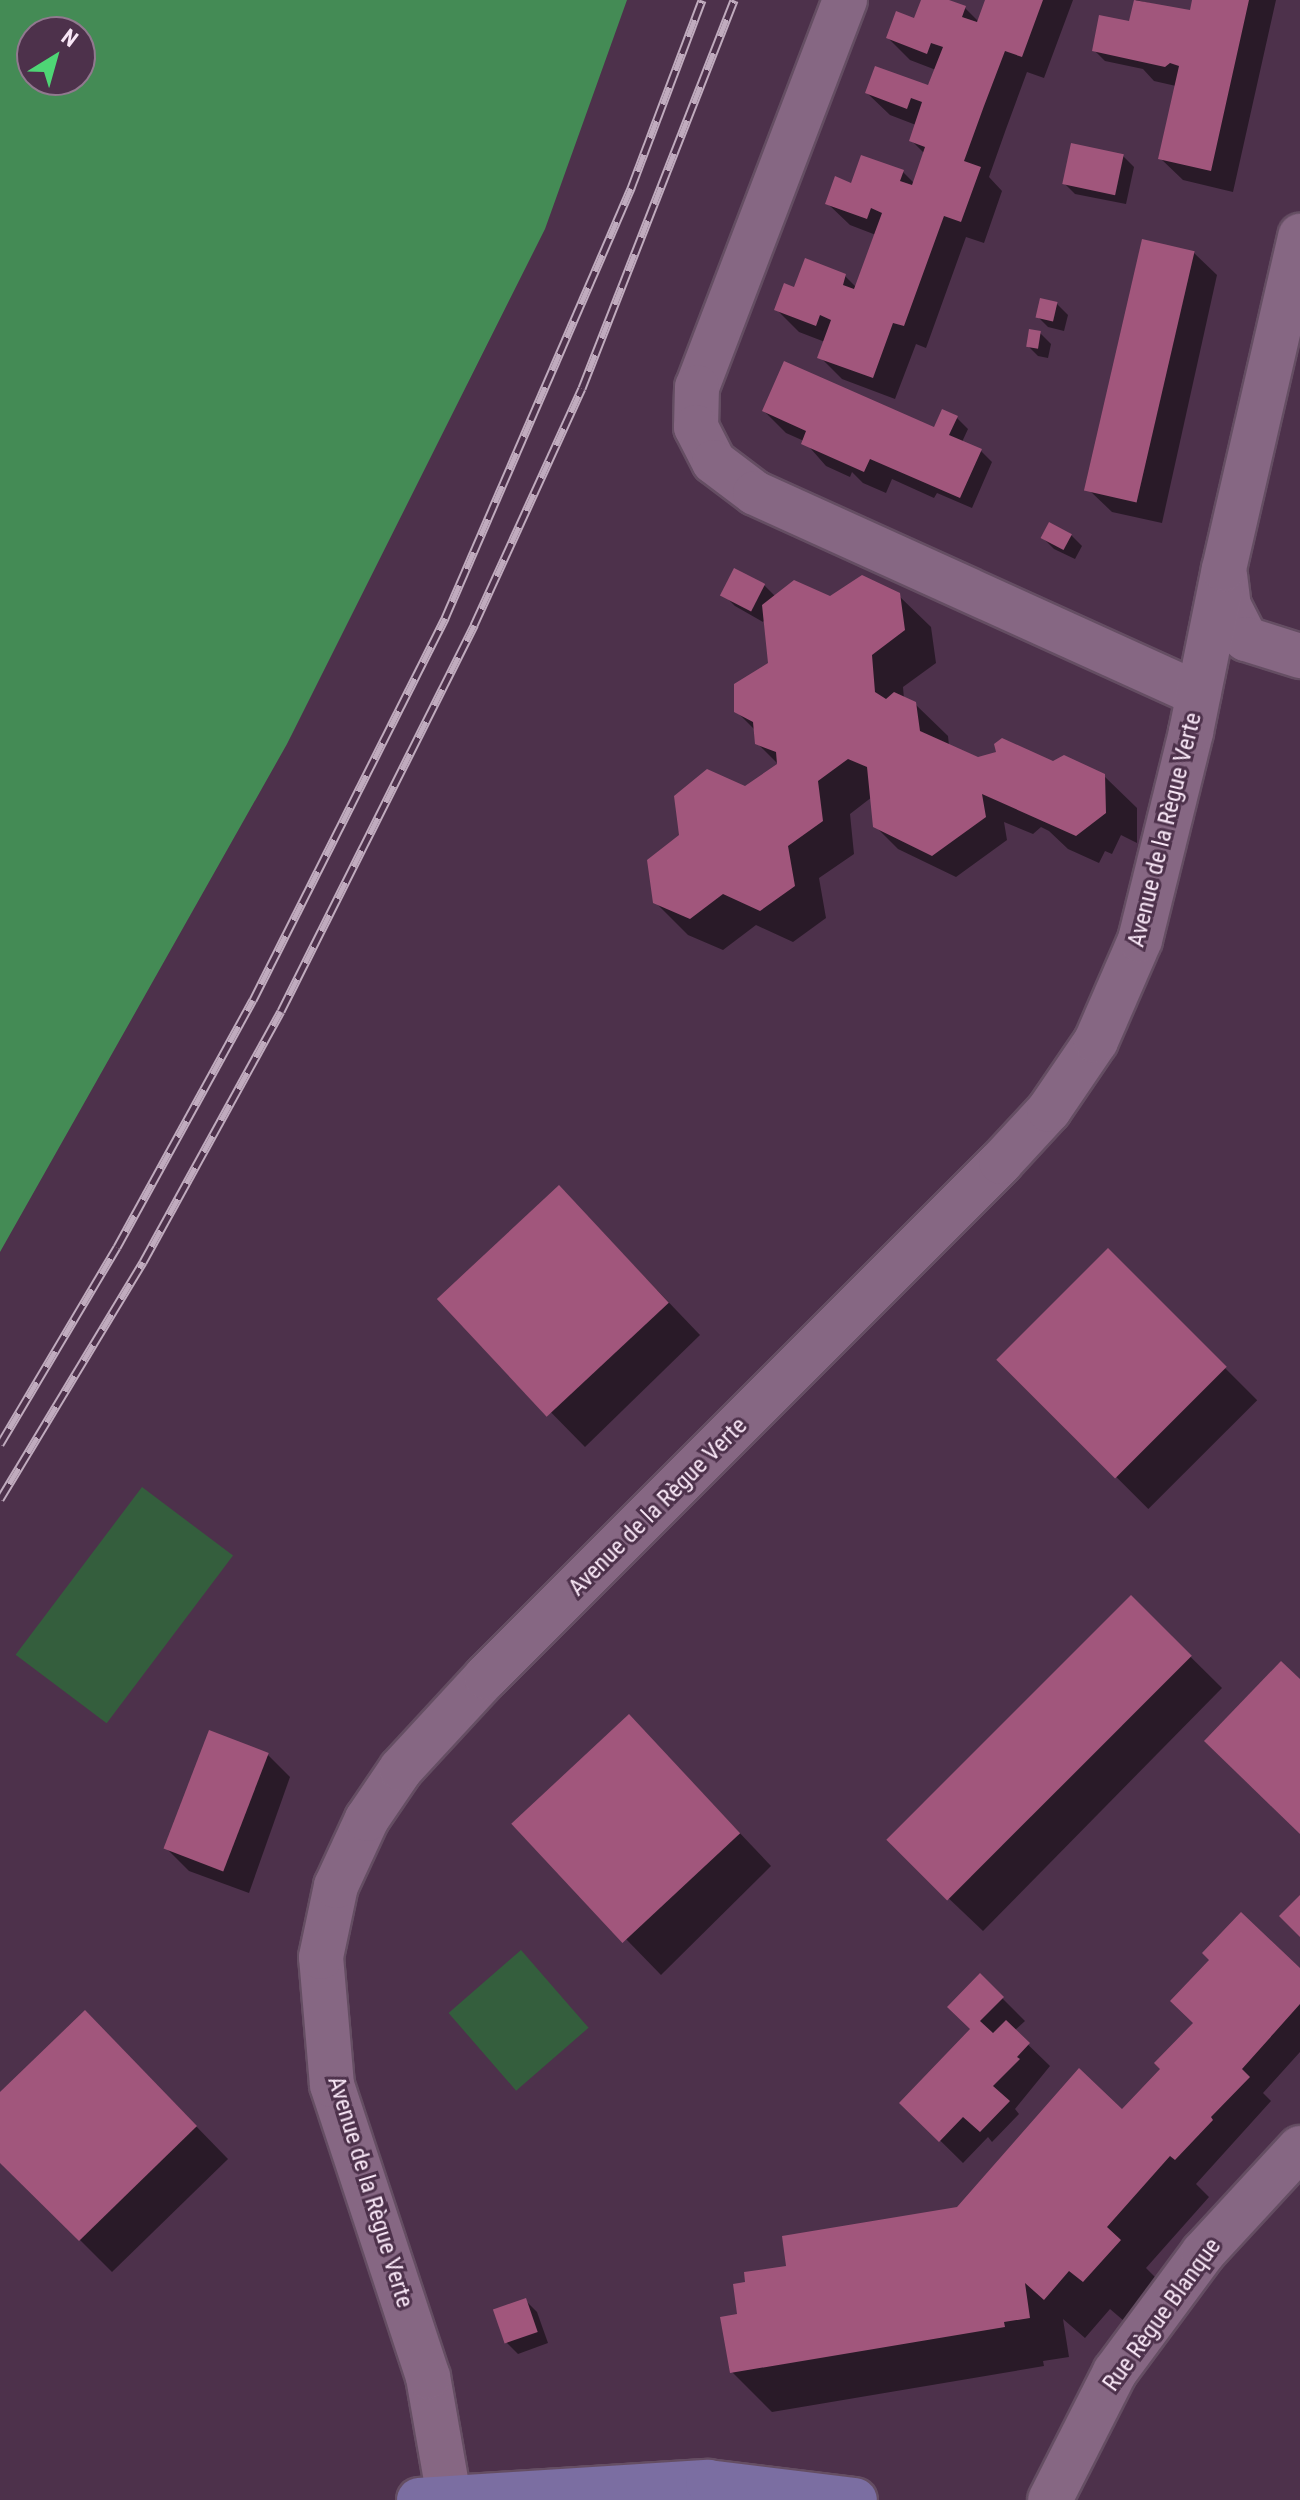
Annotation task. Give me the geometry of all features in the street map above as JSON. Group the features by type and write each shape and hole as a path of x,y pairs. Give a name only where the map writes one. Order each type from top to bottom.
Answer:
{"main road":[{"path":"434,2498 708,2482 855,2500"}],"street":[{"path":"845,0 697,387 696,427 714,462 755,493 1199,694"},
{"name":"Avenue de la Règue Verte","path":"434,2498 428,2377 332,2085 321,1957 336,1886 367,1819 401,1769 486,1677 1049,1110 1096,1041 1140,940 1199,694 1224,569 1300,236"},
{"name":"Avenue de la Règue Verte","path":"1224,569 1229,606 1246,639 1300,656"},
{"name":"Rue Règue Blanque","path":"1050,2500 1115,2372 1203,2253 1300,2148"}],"green space":[{"path":"0,0 627,0 545,229 287,744 0,1252"},
{"path":"142,1487 233,1556 107,1723 16,1655"},
{"path":"521,1950 589,2028 516,2091 449,2013"}],"building":[{"path":"921,0 949,0 966,6 962,17 977,22 985,0 1043,0 1022,57 1005,51 984,106 964,161 981,167 961,222 944,216 904,326 893,323 873,378 817,358 831,320 820,315 816,326 774,310 784,283 794,287 805,258 846,274 843,285 854,289 882,213 871,208 867,219 825,204 835,176 851,183 861,155 904,170 900,181 912,185 925,147 909,141 922,102 911,98 907,109 865,93 875,66 928,85 943,47 931,43 927,54 886,38 896,11 914,18"},
{"path":"1134,0 1190,10 1192,0 1249,0 1211,171 1158,159 1179,66 1170,63 1165,67 1092,51 1099,15 1129,21"},
{"path":"1071,143 1124,154 1115,195 1062,184"},
{"path":"1142,239 1195,251 1137,503 1084,490"},
{"path":"1040,298 1058,302 1053,322 1036,317"},
{"path":"1029,329 1041,331 1038,349 1026,347"},
{"path":"784,361 934,427 942,409 958,416 949,435 982,449 960,498 870,459 864,472 801,444 806,431 762,411"},
{"path":"1049,522 1072,534 1064,550 1041,538"},
{"path":"734,568 765,584 751,612 720,596"},
{"path":"862,575 900,593 905,630 872,655 875,692 886,699 894,692 916,702 920,731 978,757 996,752 994,744 1002,738 1053,761 1064,755 1105,774 1106,813 1076,836 982,794 986,817 932,856 873,827 867,767 848,759 818,781 823,821 788,846 795,886 760,911 723,894 690,919 653,903 647,860 679,835 674,796 707,769 745,786 777,764 776,752 755,744 753,722 734,712 734,684 768,663 762,605 794,580 830,596"},
{"path":"559,1185 669,1303 547,1417 437,1299"},
{"path":"1108,1248 1227,1367 1115,1479 996,1360"},
{"path":"1131,1595 1192,1656 947,1900 886,1840"},
{"path":"1281,1661 1300,1679 1300,1834 1204,1741"},
{"path":"629,1714 740,1833 622,1943 511,1824"},
{"path":"209,1730 269,1753 223,1872 163,1849"},
{"path":"1300,1895 1300,1937 1279,1916"},
{"path":"1241,1912 1300,1968 1300,2004 1242,2069 1250,2077 1211,2117 1213,2120 1175,2160 1170,2156 1107,2227 1121,2240 1083,2282 1069,2271 1044,2300 1025,2283 1030,2318 1004,2322 1005,2327 730,2373 720,2317 737,2314 733,2284 745,2282 744,2272 786,2266 782,2236 957,2207 1079,2068 1122,2109 1160,2069 1154,2063 1193,2023 1170,2001 1209,1960 1202,1953"},
{"path":"980,1973 1004,1997 980,2021 993,2033 1006,2020 1030,2043 1017,2057 1020,2059 993,2086 1010,2101 980,2132 963,2117 939,2142 899,2103 970,2029 947,2007"},
{"path":"85,2010 197,2126 79,2241 0,2163 0,2092"},
{"path":"526,2298 538,2332 505,2343 493,2309"}],"railway":[{"path":"0,1444 117,1247 253,1000 445,618 631,188 702,0"},
{"path":"0,1499 143,1262 281,1011 474,625 582,388 734,0"}]}
